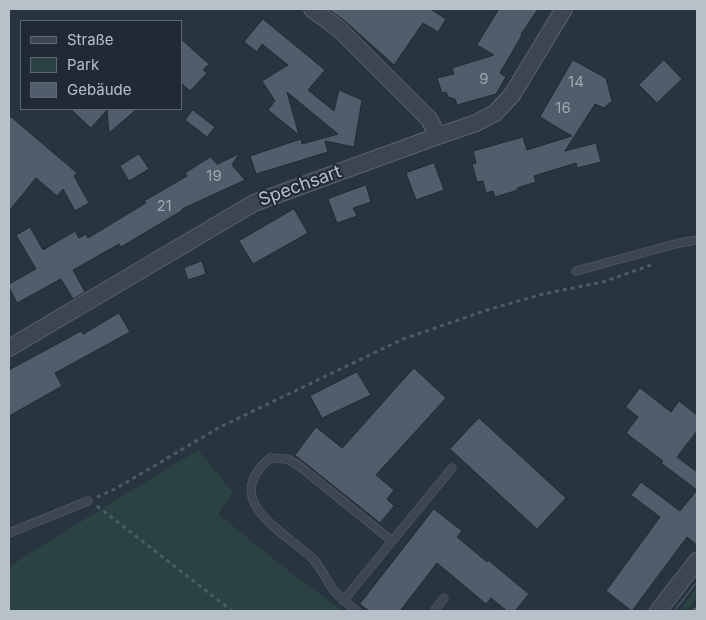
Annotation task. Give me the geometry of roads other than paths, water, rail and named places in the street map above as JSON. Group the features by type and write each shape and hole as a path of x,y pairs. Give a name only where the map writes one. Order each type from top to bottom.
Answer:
{"street":[{"path":"312,9 339,29 429,119 438,136"},
{"name":"Spechsart","path":"9,348 254,203 476,123 495,113 512,95 564,9"},
{"path":"658,611 697,560"}],"lane":[{"path":"576,271 679,242 697,240"},
{"path":"357,611 343,601 332,589 314,560 264,518 252,500 250,491 252,480 257,471 270,458 287,459 298,465 392,541"},
{"path":"343,601 452,468"},
{"path":"9,534 88,501"},
{"path":"434,611 444,598"}],"tram line":[{"path":"674,611 697,582"}]}
